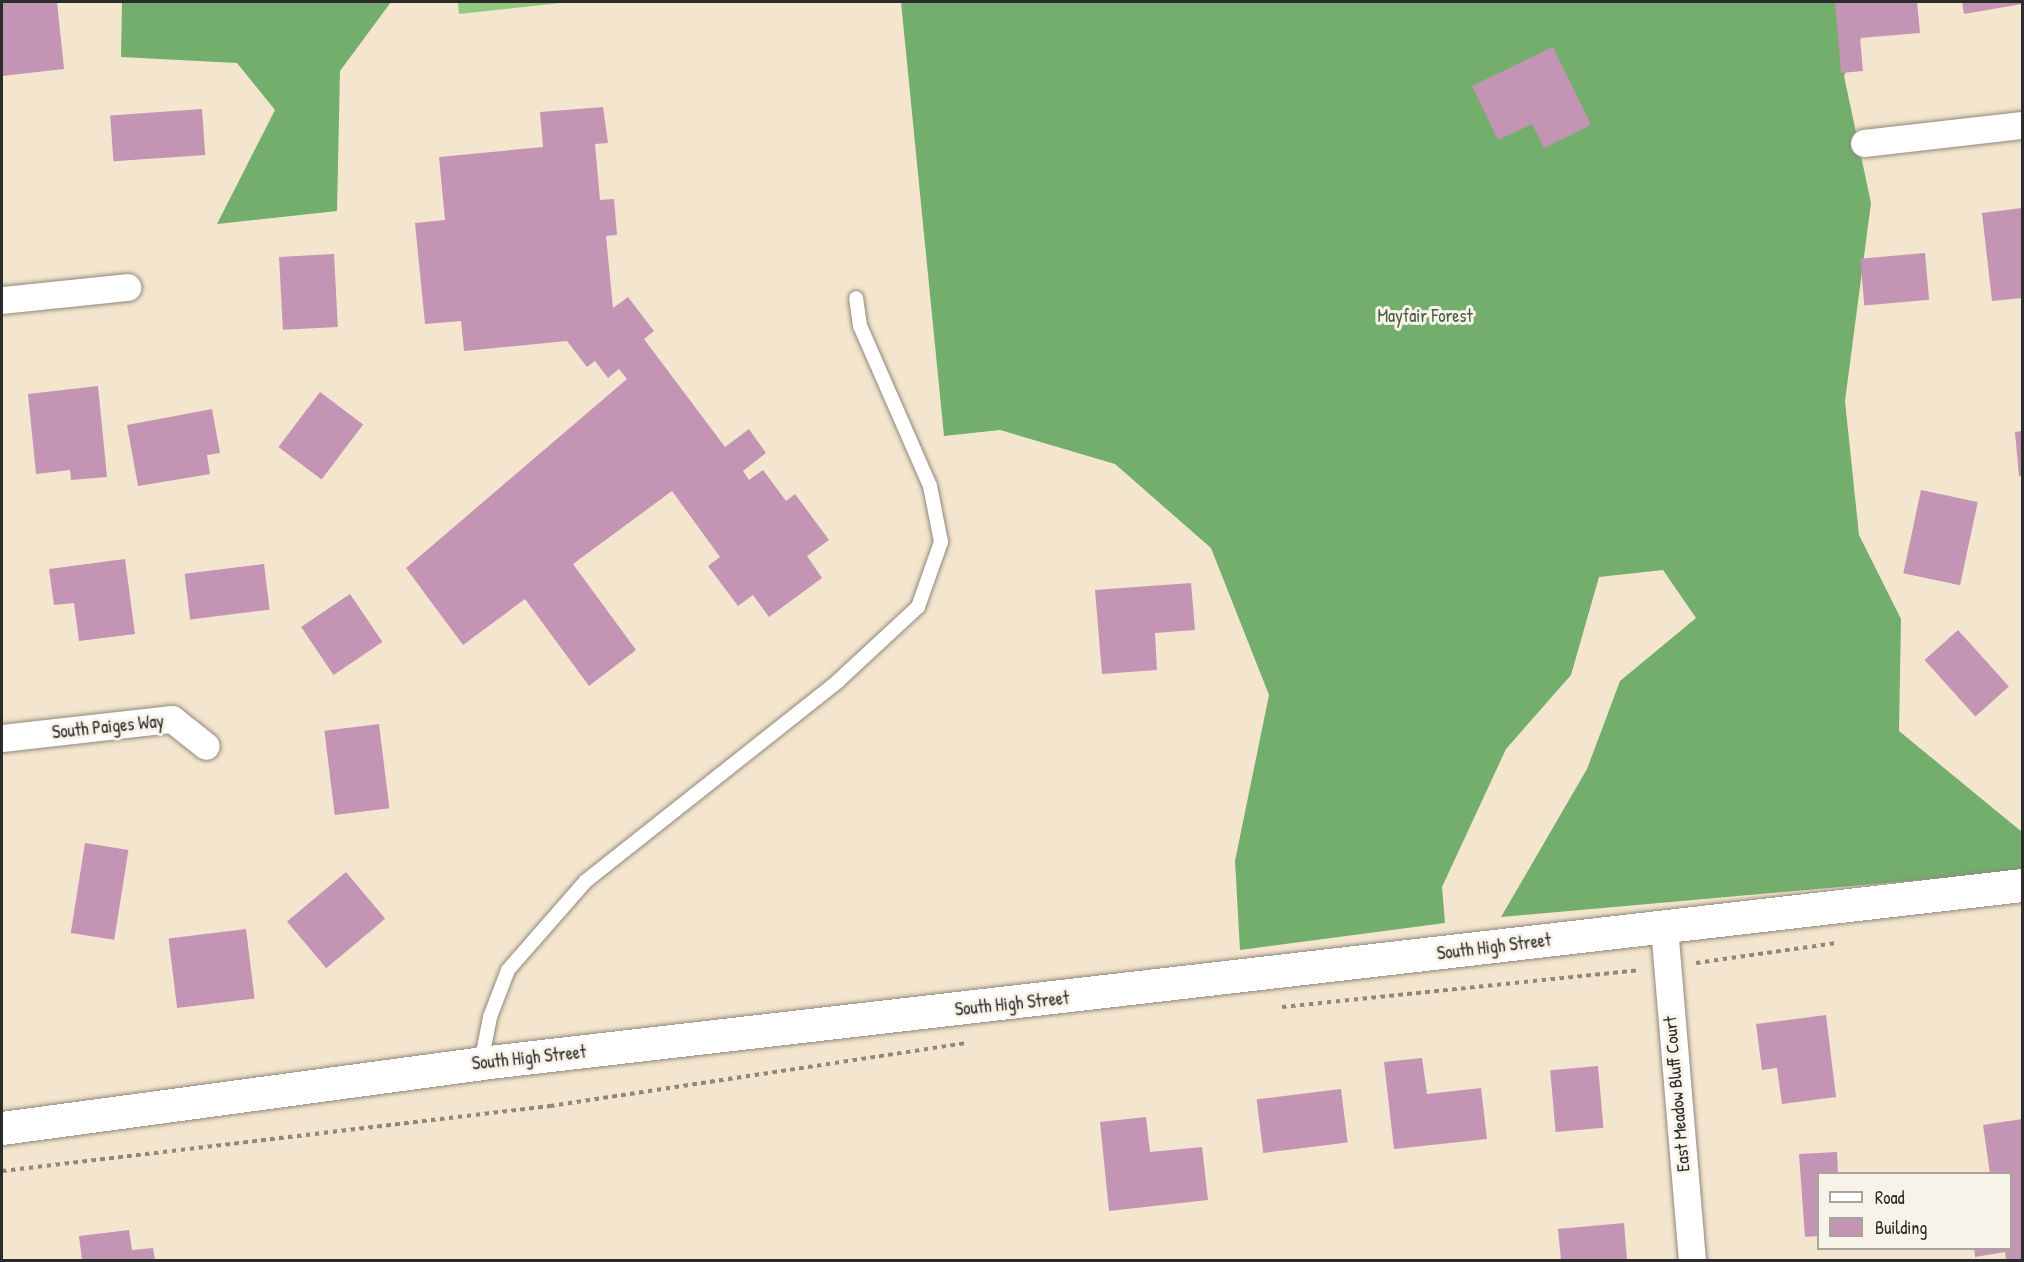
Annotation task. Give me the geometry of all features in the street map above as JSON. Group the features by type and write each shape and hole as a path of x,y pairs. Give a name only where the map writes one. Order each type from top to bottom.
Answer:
{"street":[{"path":"1864,143 2022,125"},
{"path":"2,300 127,286"},
{"name":"South Paiges Way","path":"2,738 172,719 206,746"},
{"name":"South High Street","path":"2,1128 481,1063 2022,885"},
{"name":"East Meadow Bluff Court","path":"1664,927 1692,1260"}],"lane":[{"path":"481,1063 490,1017 508,970 586,882 838,681 918,607 940,542 930,486 860,326 856,298"}],"path":[{"path":"1272,1008 1666,967 1847,942"},
{"path":"2,1171 550,1106 979,1042"}],"green space":[{"path":"122,2 391,2 340,71 337,211 217,224 275,110 237,63 121,57"},
{"path":"458,2 569,2 459,14"},
{"name":"Mayfair Forest","path":"901,2 1877,2 1844,76 1871,203 1845,401 1859,535 1901,619 1899,731 2022,832 2022,871 1501,917 1587,769 1620,681 1696,618 1663,570 1599,577 1571,675 1506,749 1442,887 1445,923 1240,950 1235,861 1269,695 1211,548 1115,464 1000,430 944,436"}],"building":[{"path":"2,2 57,2 64,69 2,76"},
{"path":"1835,2 1917,2 1920,33 1860,38 1863,71 1841,73"},
{"path":"1962,2 2022,2 2022,4 1964,14"},
{"path":"1553,47 1591,125 1544,148 1532,124 1498,140 1472,86"},
{"path":"603,107 608,143 595,144 600,200 614,199 617,235 606,236 613,308 628,297 654,331 644,339 725,447 749,429 766,453 743,471 749,480 763,470 786,501 795,494 829,540 807,556 822,578 769,617 753,595 738,606 708,566 720,557 672,491 573,564 636,650 589,686 525,599 463,645 406,568 627,379 619,369 608,378 595,361 587,367 567,341 464,351 461,321 425,324 415,223 445,220 439,157 543,147 540,112"},
{"path":"202,109 205,155 113,161 110,115"},
{"path":"2022,208 2022,298 1992,301 1982,213"},
{"path":"1925,253 1929,300 1864,305 1860,259"},
{"path":"334,254 338,327 283,330 279,257"},
{"path":"98,386 107,477 71,480 70,470 36,474 28,394"},
{"path":"320,392 363,424 322,480 278,447"},
{"path":"212,409 220,453 207,455 210,474 138,486 127,425"},
{"path":"2022,431 2022,476 2019,476 2015,432"},
{"path":"1921,490 1978,502 1960,585 1903,573"},
{"path":"125,559 135,634 79,641 74,603 54,605 49,569"},
{"path":"264,564 270,610 190,619 185,574"},
{"path":"1191,583 1195,630 1155,633 1157,670 1102,674 1095,590"},
{"path":"350,594 382,642 334,675 301,627"},
{"path":"1958,630 2009,686 1975,717 1925,660"},
{"path":"379,724 389,808 335,815 324,731"},
{"path":"85,843 128,850 114,940 71,933"},
{"path":"346,872 385,919 326,968 287,921"},
{"path":"246,929 255,998 177,1008 169,939"},
{"path":"1826,1015 1836,1097 1782,1104 1777,1068 1762,1070 1756,1024"},
{"path":"1422,1058 1427,1094 1481,1088 1487,1139 1394,1149 1384,1062"},
{"path":"1598,1066 1603,1128 1556,1132 1550,1070"},
{"path":"1341,1089 1348,1143 1263,1153 1257,1099"},
{"path":"1146,1117 1150,1152 1202,1147 1208,1200 1109,1211 1100,1122"},
{"path":"2022,1119 2022,1260 2006,1260 2005,1252 1975,1257 1974,1250 2012,1250 2012,1172 1990,1172 1983,1125"},
{"path":"1837,1152 1838,1172 1817,1172 1817,1236 1805,1237 1799,1154"},
{"path":"1624,1223 1627,1260 1561,1260 1558,1229"},
{"path":"129,1230 132,1250 153,1248 155,1260 82,1260 79,1236"}]}
